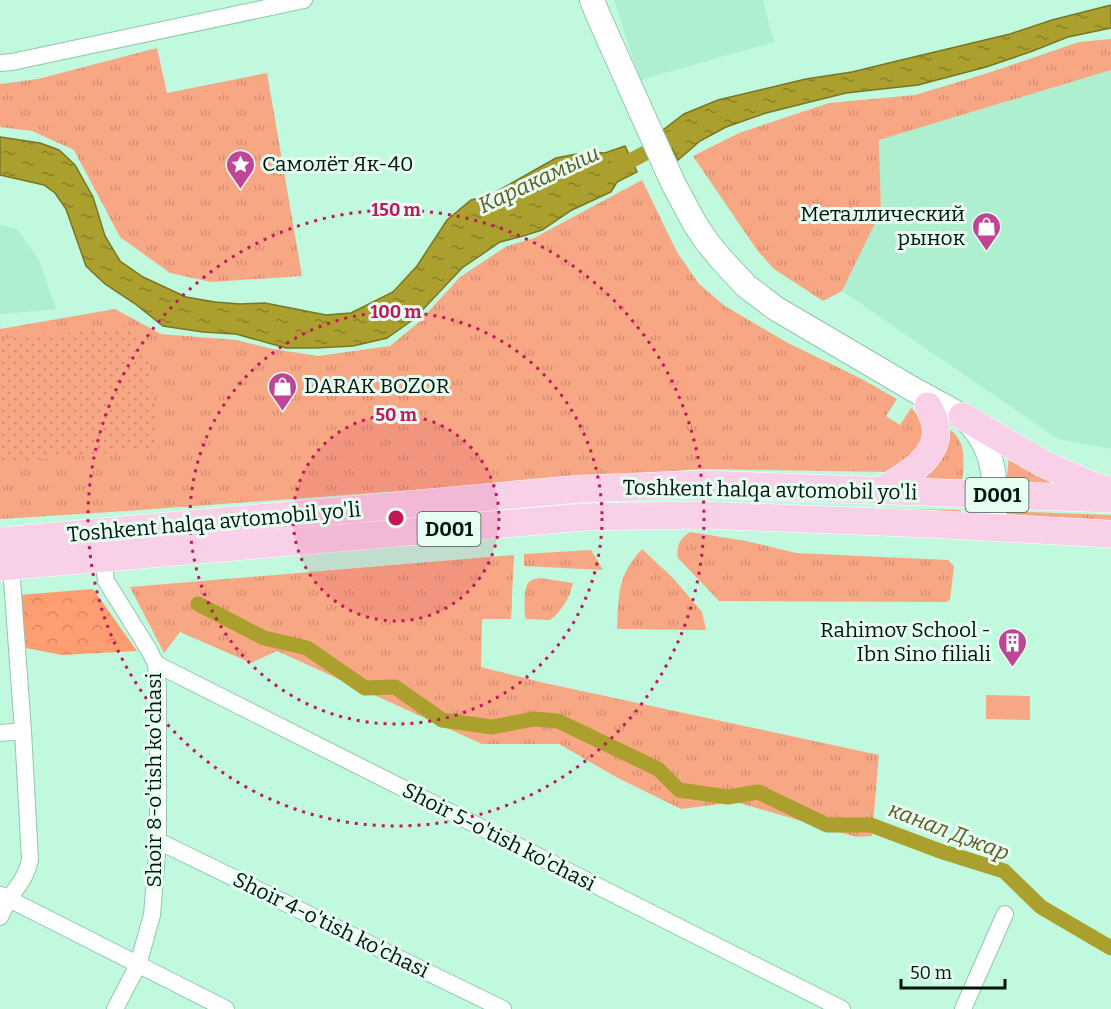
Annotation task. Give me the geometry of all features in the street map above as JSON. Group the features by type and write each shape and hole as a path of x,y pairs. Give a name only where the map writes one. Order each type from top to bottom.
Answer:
{"highway":[{"path":"882,490 910,474 929,454 936,430 935,417 928,406"},
{"path":"963,416 1042,463 1111,491"},
{"path":"703,484 704,515"},
{"name":"Toshkent halqa avtomobil yo'li","path":"0,541 579,489 703,484 1111,500"},
{"name":"Toshkent halqa avtomobil yo'li","path":"6,567 585,517 704,515 1111,534"}],"main road":[{"path":"584,0 669,184 677,208 703,250 734,286 753,303 794,332 928,406 953,424 968,441 977,464 979,480 988,494"},
{"path":"592,0 631,100"},
{"path":"669,184 707,242 737,277 756,294 795,321 963,416 975,428 984,442 993,465 986,527"}],"street":[{"path":"0,63 268,4 304,0"},
{"name":"Shoir 8-o'tish ko'chasi","path":"103,558 106,582 156,664 158,688 158,841 152,915 138,964 115,1009"},
{"path":"0,917 5,897 21,883 30,860 24,731 6,567"},
{"name":"Shoir 5-o'tish ko'chasi","path":"156,664 842,1009"},
{"path":"0,733 24,731"},
{"name":"Shoir 4-o'tish ko'chasi","path":"158,841 503,1009"},
{"path":"5,897 226,1009"},
{"path":"963,1009 1005,914"}],"shaded area":[{"path":"614,0 763,0 774,42 640,80"},
{"name":"Металлический рынок","path":"1111,70 1111,449 1058,439 842,291 881,211 879,140"},
{"path":"0,225 17,229 39,260 56,309 0,314"}],"green space":[{"path":"1111,39 1111,70 879,140 881,211 842,291 823,301 774,269 757,250 693,156 739,133 829,103 915,95 1079,42"},
{"path":"157,48 167,93 267,73 302,276 211,282 170,273 120,237 74,150 32,131 0,127 0,84 38,79"},
{"path":"642,180 677,252 699,284 725,306 788,343 897,399 886,416 900,425 911,408 915,411 921,423 924,441 894,472 702,469 0,519 0,329 115,309 161,334 236,340 318,356 390,346 419,322 460,277 507,246 534,238"},
{"path":"130,327 149,359 159,449 0,462 0,339"},
{"path":"946,427 958,438 963,452 962,485 916,480"},
{"path":"1009,455 1059,488 1006,487"},
{"path":"730,505 961,510 961,517"},
{"path":"1006,511 1111,515 1111,524 1006,519"},
{"path":"690,532 746,541 796,553 948,560 954,566 950,600 947,602 719,601 678,558 680,543"},
{"path":"642,549 675,580 702,612 706,630 617,629 621,586 628,568"},
{"path":"591,550 603,570 524,566 524,554"},
{"path":"514,555 511,619 482,619 481,667 540,682 879,755 872,836 856,837 736,802 681,809 616,777 559,744 482,744 277,651 251,663 180,632 164,653 130,587"},
{"path":"539,578 573,583 565,603 550,620 526,619 526,588 530,581"},
{"path":"93,589 137,651 62,655 26,648 20,595"},
{"path":"986,695 1030,696 1030,720 986,719"}],"water":[{"path":"1111,5 1111,28 1068,37 986,67 918,85 846,93 766,113 726,127 700,141 678,160 663,130 684,114 718,100 806,79 852,72 1010,34 1052,20"},
{"path":"0,137 40,143 59,150 75,165 93,197 105,236 120,261 143,277 186,297 240,304 265,303 326,315 351,313 393,292 417,266 447,220 471,200 489,196 556,158 587,152 605,153 625,146 637,172 617,182 611,192 572,210 542,230 500,242 462,268 414,319 387,338 353,346 286,348 236,334 163,326 105,284 86,266 66,209 55,193 44,185 0,175"}],"waterway":[{"name":"Каракамыш","path":"615,169 687,131"},
{"name":"канал Джар","path":"198,604 264,638 307,648 365,688 395,687 442,720 492,727 534,719 558,721 658,769 679,790 728,797 758,792 827,825 871,825 940,851 1004,871 1041,907 1111,948"}],"place":[{"name":"Самолёт Як-40","path":"241,190"},
{"name":"Металлический рынок","path":"986,252"},
{"name":"DARAK BOZOR","path":"283,412"},
{"name":"Rahimov School - Ibn Sino filiali","path":"1012,668"}]}
